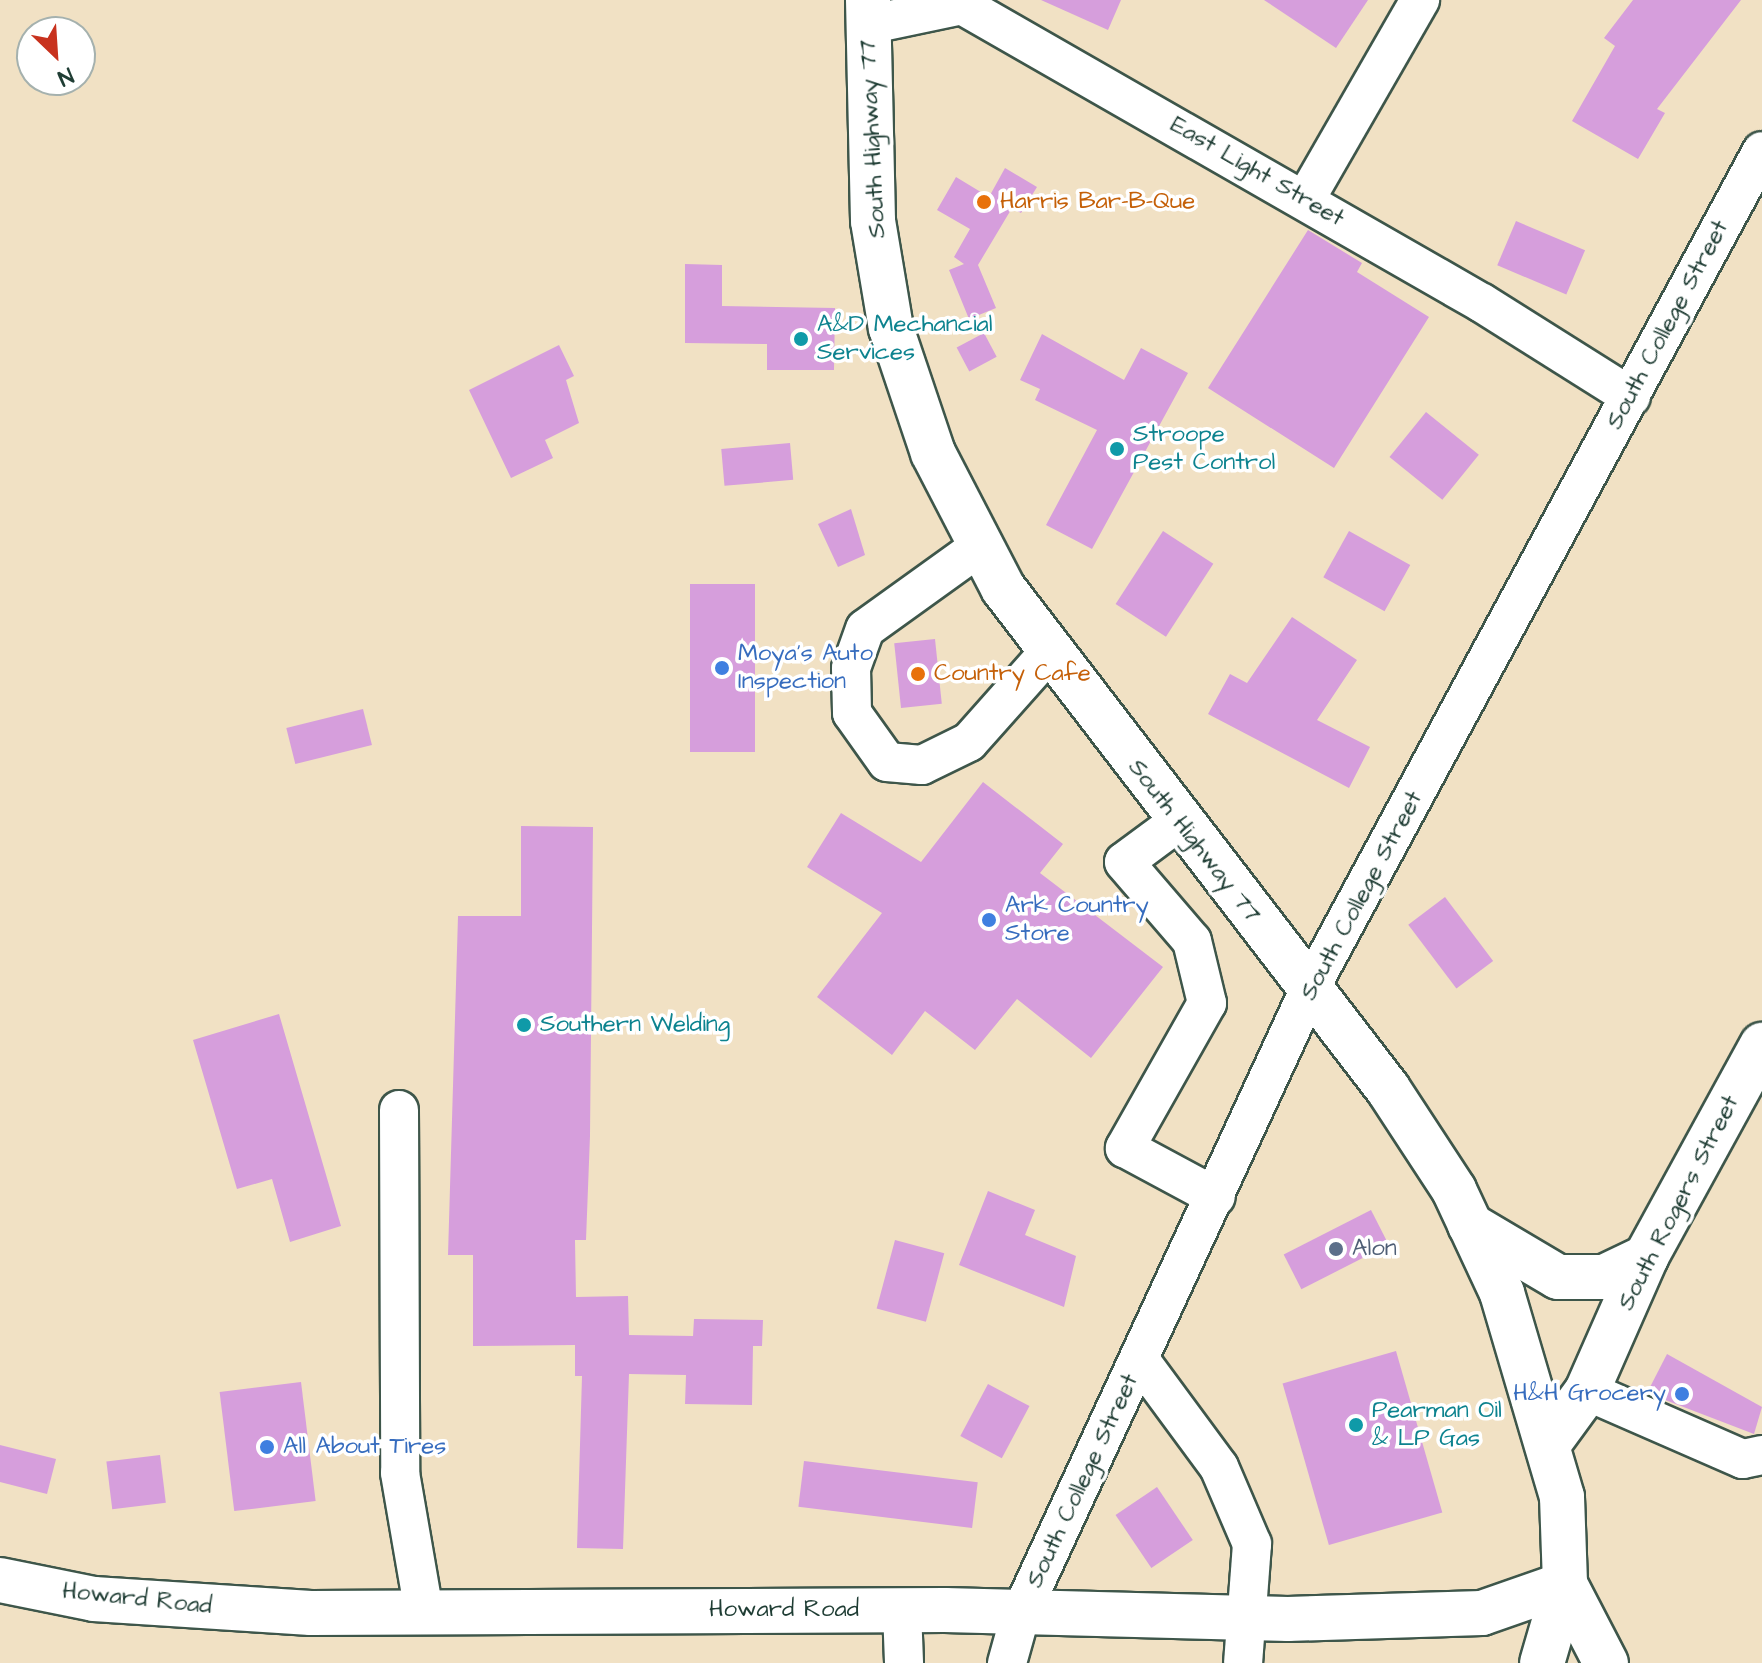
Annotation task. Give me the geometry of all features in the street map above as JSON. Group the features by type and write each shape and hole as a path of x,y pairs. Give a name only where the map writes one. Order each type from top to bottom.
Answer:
{"main road":[{"name":"South Highway 77","path":"867,13 873,221 891,328 933,453 979,547 1049,652 1424,1139 1470,1225 1502,1293 1549,1443 1562,1497 1565,1584 1542,1663"},
{"name":"South Rogers Street","path":"1549,1443 1587,1391 1646,1257 1762,1045"},
{"path":"1470,1225 1558,1277 1604,1277 1646,1257"},
{"name":"Howard Road","path":"0,1580 94,1599 424,1612 902,1610 1248,1618 1482,1613 1565,1584"},
{"path":"1565,1584 1606,1663"}],"street":[{"path":"1305,200 1420,0"},
{"name":"East Light Street","path":"867,13 966,2 1305,200 1631,397"},
{"name":"South College Street","path":"1007,1663 1021,1613 1310,988 1762,151"},
{"path":"979,547 865,629 851,668 852,713 887,762 922,765 969,742 1049,652"},
{"path":"1178,822 1124,862 1192,941 1207,1003 1125,1148 1216,1197"},
{"path":"399,1110 400,1473 424,1612"},
{"path":"1140,1360 1219,1467 1252,1544 1243,1663"},
{"path":"1587,1391 1743,1459 1762,1455"},
{"path":"902,1610 904,1663"}],"building":[{"path":"1041,0 1121,0 1108,30"},
{"path":"1264,0 1368,0 1336,48"},
{"path":"1633,0 1741,0 1657,109 1665,113 1638,159 1572,121 1615,46 1604,38"},
{"name":"Harris Bar-B-Que","path":"1005,168 1037,187 1021,213 1012,208 978,265 996,308 969,319 949,270 964,264 954,257 970,229 937,210 956,177 989,197"},
{"path":"1516,221 1585,250 1566,294 1497,265"},
{"path":"1308,230 1362,263 1357,272 1429,317 1334,468 1208,388"},
{"path":"685,264 722,265 722,306 835,308 834,370 767,370 767,344 685,343"},
{"path":"984,333 997,357 969,371 957,348"},
{"name":"Stroope Pest Control","path":"1042,334 1124,380 1141,348 1188,373 1092,549 1046,525 1097,430 1035,400 1040,389 1020,380"},
{"path":"559,345 574,376 566,380 579,423 545,440 553,458 511,478 469,390"},
{"path":"1426,412 1479,455 1442,500 1389,457"},
{"path":"790,443 793,480 724,486 721,449"},
{"path":"851,509 865,555 838,567 818,524"},
{"path":"1163,531 1213,564 1166,637 1116,604"},
{"path":"1349,531 1410,565 1385,611 1323,577"},
{"name":"Moya's Auto Inspection","path":"690,584 755,584 755,752 690,752"},
{"path":"1292,617 1357,660 1317,720 1370,747 1349,788 1208,714 1230,674 1247,683"},
{"name":"Country Cafe","path":"935,639 942,704 901,708 894,643"},
{"path":"363,709 372,745 295,764 286,728"},
{"name":"Ark Country Store","path":"983,782 1063,844 1040,873 1163,967 1091,1058 1017,999 975,1050 925,1011 892,1055 817,997 882,913 807,867 841,813 921,862"},
{"path":"521,826 593,827 590,1136 586,1240 575,1240 576,1297 628,1296 629,1335 693,1336 694,1319 763,1320 762,1346 753,1346 752,1405 685,1404 686,1375 629,1374 623,1549 577,1548 582,1376 575,1376 575,1345 473,1346 473,1255 448,1255 458,916 521,916"},
{"path":"1445,897 1493,961 1456,989 1408,925"},
{"path":"279,1014 341,1226 290,1242 272,1179 237,1189 193,1040"},
{"path":"988,1191 1035,1210 1025,1235 1076,1256 1064,1307 959,1265"},
{"name":"Alon","path":"1371,1210 1389,1245 1301,1289 1284,1254"},
{"path":"895,1240 944,1253 926,1322 877,1309"},
{"name":"Pearman Oil & LP Gas","path":"1396,1351 1442,1512 1329,1545 1283,1384"},
{"name":"H&H Grocery","path":"1667,1354 1762,1407 1754,1434 1647,1393"},
{"name":"All About Tires","path":"301,1382 316,1501 234,1511 220,1392"},
{"path":"988,1384 1029,1406 1002,1458 960,1436"},
{"path":"0,1445 56,1459 47,1494 0,1482"},
{"path":"160,1455 166,1503 112,1509 106,1462"},
{"path":"804,1461 978,1482 972,1528 798,1507"},
{"path":"1157,1487 1193,1540 1151,1568 1116,1515"}],"place":[{"name":"Harris Bar-B-Que","path":"984,202"},
{"name":"A&D Mechancial Services","path":"801,339"},
{"name":"Stroope Pest Control","path":"1117,449"},
{"name":"Moya's Auto Inspection","path":"722,668"},
{"name":"Country Cafe","path":"918,674"},
{"name":"Ark Country Store","path":"989,920"},
{"name":"Southern Welding","path":"524,1025"},
{"name":"Alon","path":"1336,1249"},
{"name":"H&H Grocery","path":"1682,1394"},
{"name":"Pearman Oil & LP Gas","path":"1356,1425"},
{"name":"All About Tires","path":"267,1447"}]}
